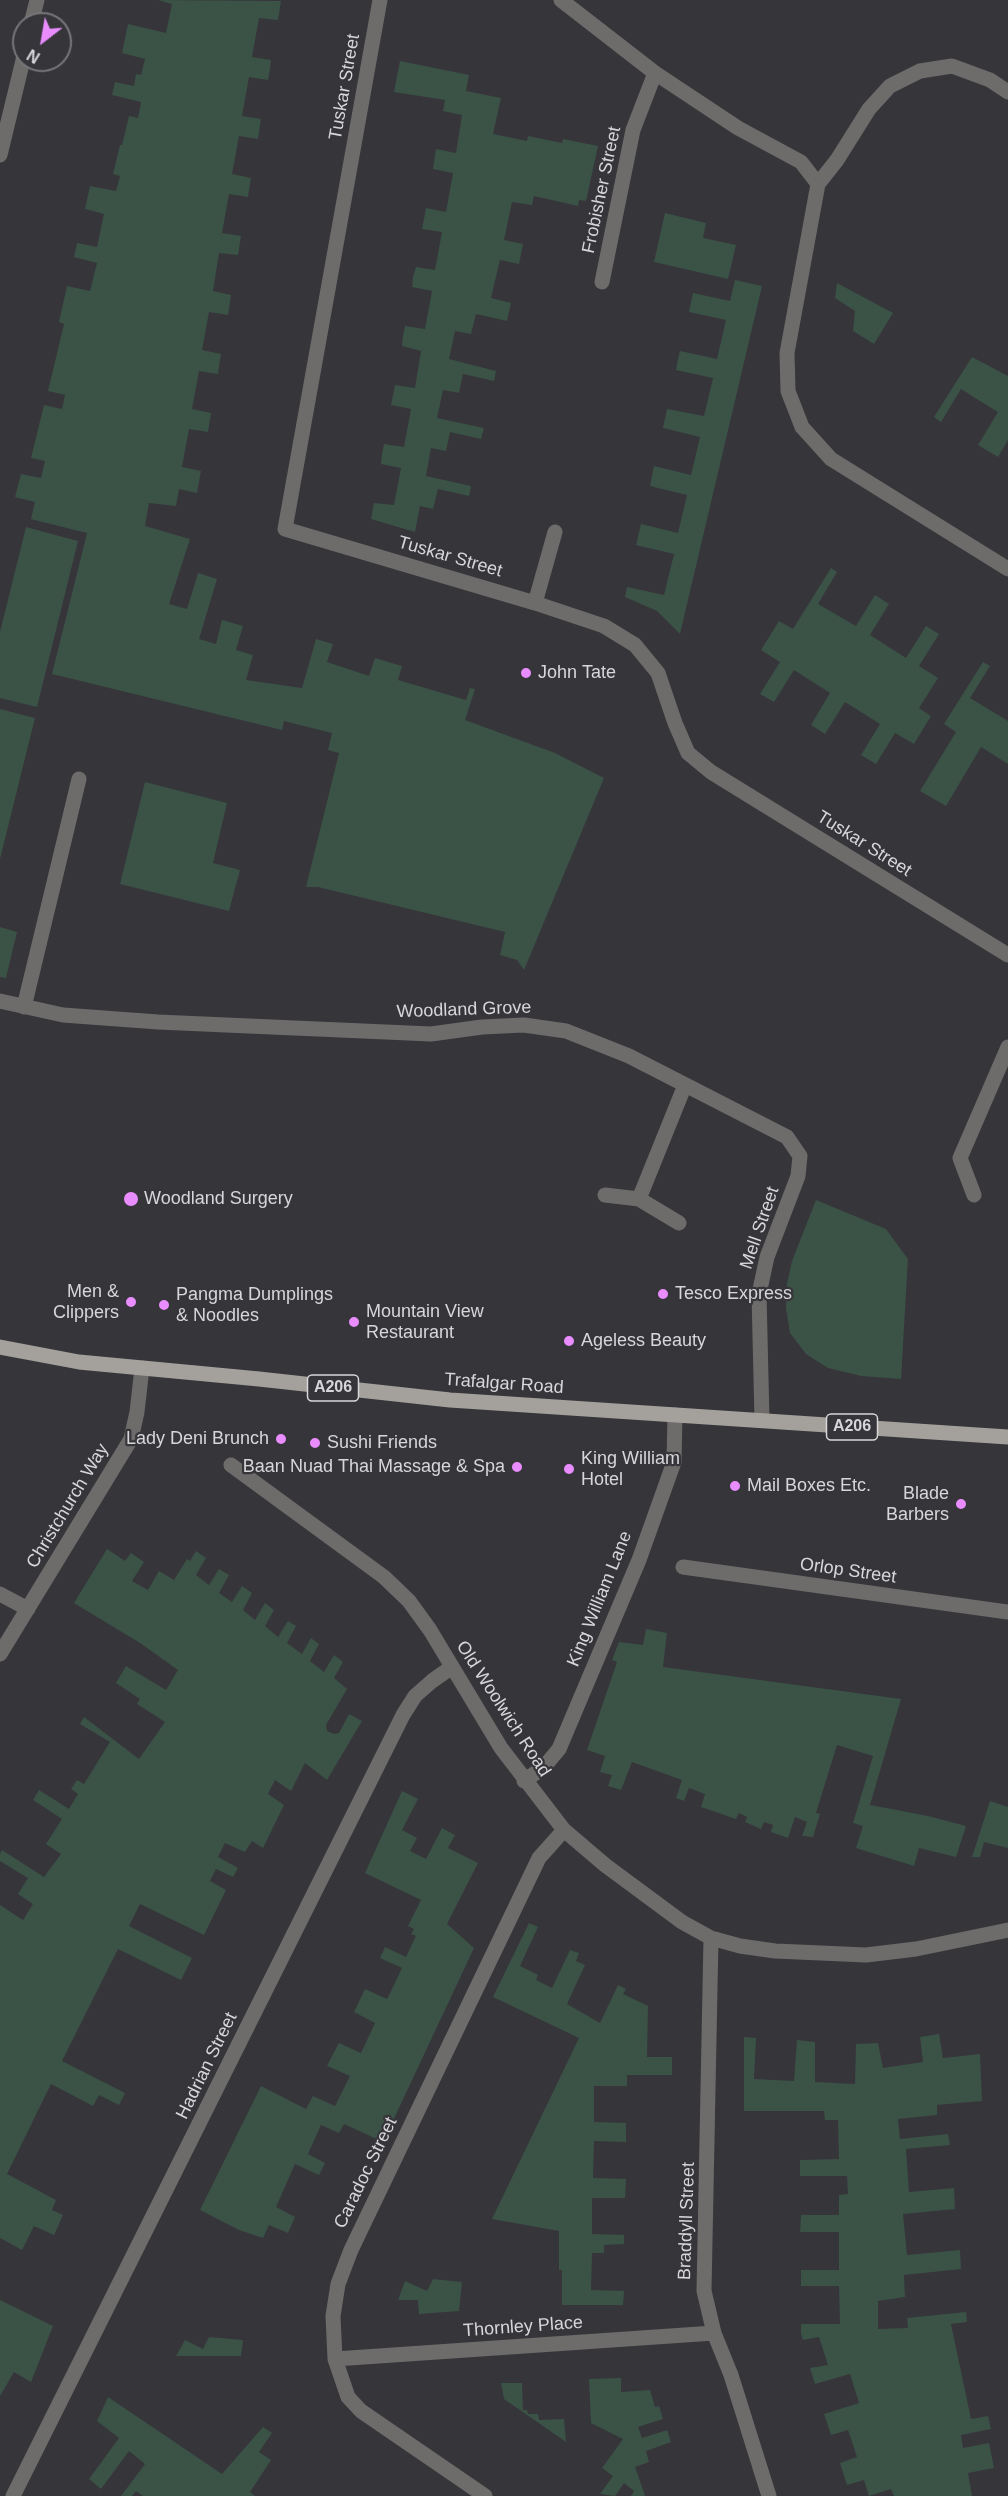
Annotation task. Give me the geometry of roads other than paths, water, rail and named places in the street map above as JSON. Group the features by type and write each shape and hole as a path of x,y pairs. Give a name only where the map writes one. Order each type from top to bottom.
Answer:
{"main road":[{"name":"Trafalgar Road","path":"0,1347 79,1362 450,1400 1008,1437"}],"street":[{"name":"Tuskar Street","path":"380,0 285,529 535,603 604,626 635,645 658,673 688,753 711,772 1008,955"},
{"path":"561,0 656,73 738,128 801,162 818,184"},
{"path":"1008,92 990,80 952,66 920,71 890,86 869,109 837,160 818,184 787,353 788,392 802,427 831,459 1008,569"},
{"path":"0,155 20,72"},
{"name":"Frobisher Street","path":"602,282 633,130 656,73"},
{"path":"535,603 555,532"},
{"path":"24,1007 79,779"},
{"name":"Woodland Grove","path":"0,1001 63,1015 158,1022 431,1034 482,1027 524,1025 566,1031 629,1056 787,1137 800,1156"},
{"path":"974,1195 960,1158 1003,1073 1008,1047"},
{"path":"639,1199 685,1085"},
{"name":"Mell Street","path":"762,1420 759,1294 767,1257 798,1176 800,1156"},
{"path":"605,1195 639,1199 679,1223"},
{"name":"Christchurch Way","path":"0,1653 130,1439 137,1412 142,1368"},
{"name":"King William Lane","path":"524,1781 544,1767 559,1749 639,1560 674,1462 675,1415"},
{"name":"Old Woolwich Road","path":"231,1465 384,1576 409,1601 430,1630 501,1748 524,1781 564,1830 682,1922 711,1938 740,1946 775,1951 866,1955 916,1949 1008,1930"},
{"name":"Orlop Street","path":"683,1568 1008,1612"},
{"path":"0,1594 28,1609"},
{"name":"Hadrian Street","path":"13,2496 403,1715 415,1696 452,1667"},
{"name":"Caradoc Street","path":"485,2496 361,2411 348,2397 335,2359 333,2316 338,2284 347,2259 539,1858 564,1830"},
{"name":"Braddyll Street","path":"711,1938 704,2291 714,2333 732,2375 769,2496"},
{"name":"Thornley Place","path":"335,2359 714,2333"}],"place":[{"name":"John Tate","path":"526,673"},
{"name":"Woodland Surgery","path":"131,1199"},
{"name":"Tesco Express","path":"663,1294"},
{"name":"Men & Clippers","path":"131,1302"},
{"name":"Pangma Dumplings & Noodles","path":"164,1305"},
{"name":"Mountain View Restaurant","path":"354,1322"},
{"name":"Ageless Beauty","path":"569,1341"},
{"name":"Lady Deni Brunch","path":"281,1439"},
{"name":"Sushi Friends","path":"315,1443"},
{"name":"Baan Nuad Thai Massage & Spa","path":"517,1467"},
{"name":"King William Hotel","path":"569,1469"},
{"name":"Mail Boxes Etc.","path":"735,1486"},
{"name":"Blade Barbers","path":"961,1504"}]}
